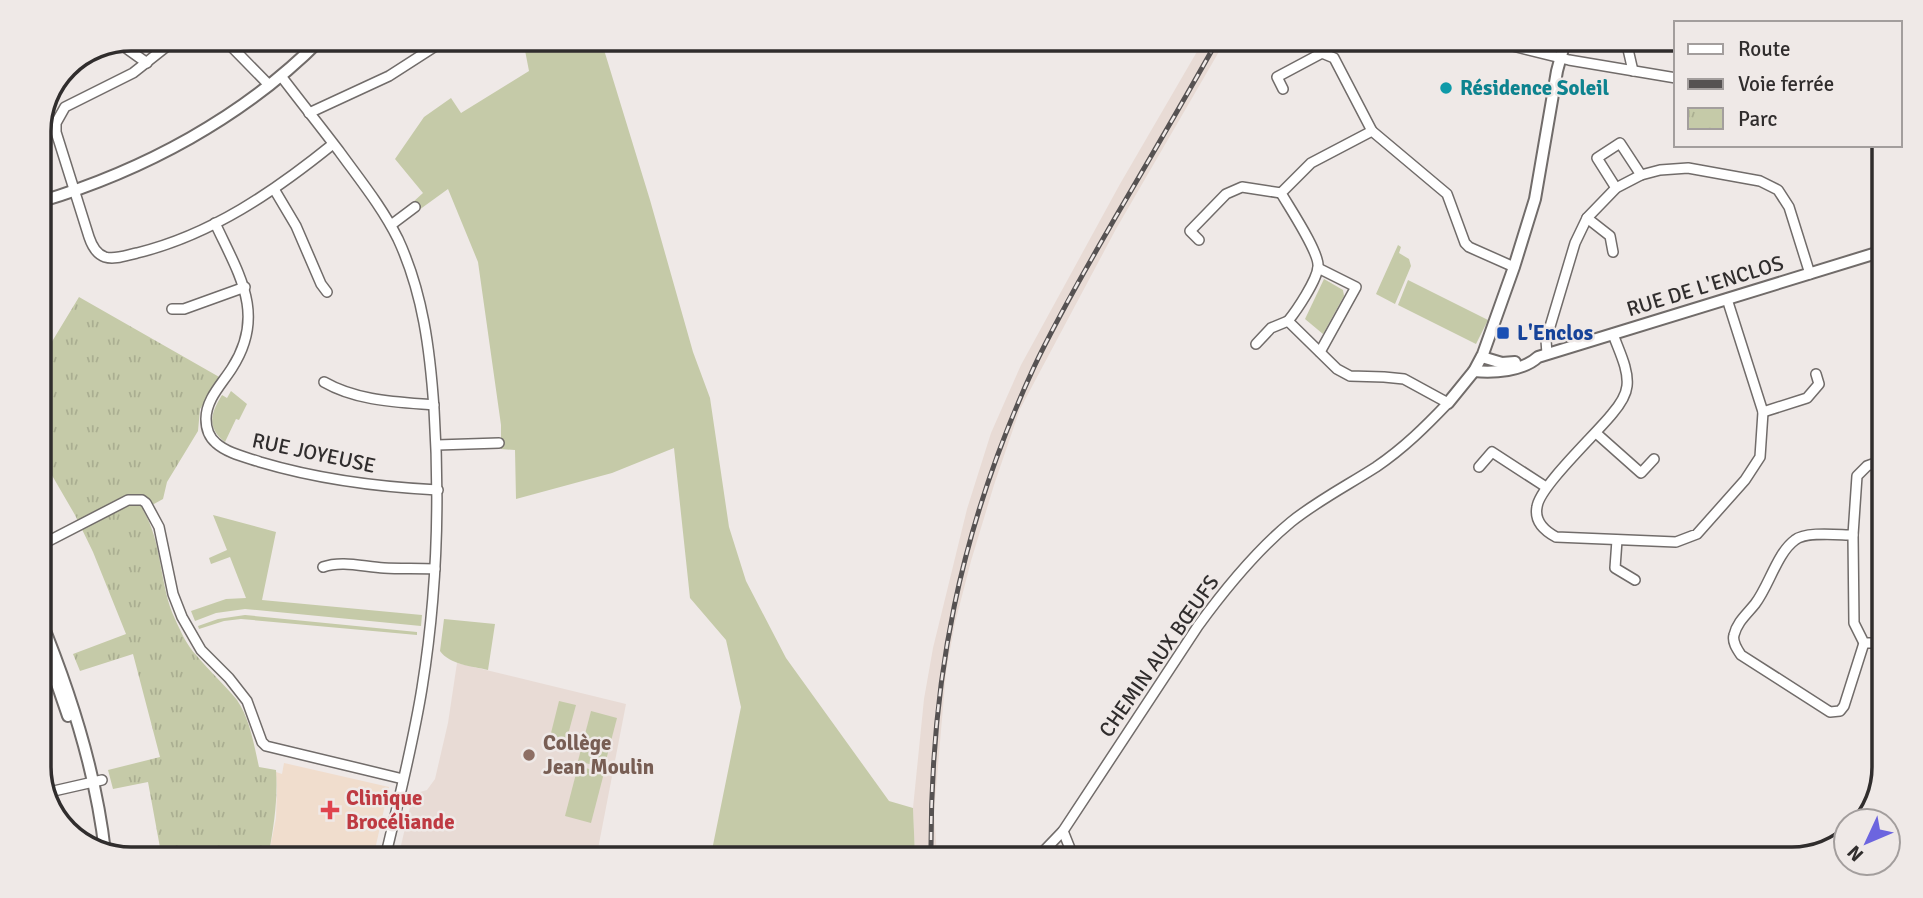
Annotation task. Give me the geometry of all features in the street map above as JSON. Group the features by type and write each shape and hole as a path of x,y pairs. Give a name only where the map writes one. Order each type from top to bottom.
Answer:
{"street":[{"path":"130,51 147,63"},
{"path":"162,51 117,83 65,107 56,123 56,132 91,244 95,251 106,257 146,251 215,223 274,189 333,144"},
{"path":"236,51 269,85"},
{"path":"51,198 116,175 200,133 281,76 308,51"},
{"path":"309,113 389,76 428,51"},
{"path":"1283,89 1277,77 1315,51"},
{"path":"1324,51 1334,58 1372,131 1447,194 1465,243 1514,267"},
{"path":"1534,51 1674,78"},
{"name":"CHEMIN AUX BŒUFS","path":"1048,847 1063,831 1216,601 1290,523 1315,504 1378,466 1416,437 1474,372 1514,267 1535,199 1563,51"},
{"path":"1628,51 1633,71"},
{"path":"281,76 373,195 391,225 407,261 420,301 430,354 438,490 430,630 422,688 388,847"},
{"path":"1281,192 1311,163 1372,131"},
{"path":"1616,188 1597,158 1620,142 1641,175"},
{"path":"1542,356 1575,243 1587,218 1616,188 1641,175 1660,170 1688,168 1760,181 1778,190 1789,206 1810,274"},
{"path":"1199,240 1190,232 1226,194 1242,187 1281,192"},
{"path":"274,189 296,226 327,292"},
{"path":"1256,344 1271,328 1289,321 1318,268 1318,258 1281,192"},
{"path":"391,225 415,207"},
{"path":"1587,218 1610,236 1613,252"},
{"name":"RUE JOYEUSE","path":"215,223 245,287 248,321 243,348 207,409 207,428 213,440 219,446 250,459 304,473 373,484 438,490"},
{"name":"RUE DE L'ENCLOS","path":"1482,356 1502,363 1542,356 1872,254"},
{"path":"1318,268 1356,287 1320,352"},
{"path":"172,309 184,309 245,287"},
{"path":"1613,334 1625,367 1627,387 1619,405 1546,487 1536,506 1540,525 1556,537 1676,542 1697,534 1745,480 1760,457 1763,412 1727,299"},
{"path":"1289,321 1337,369 1350,376 1404,379 1448,403"},
{"name":"RUE DE L'ENCLOS","path":"1474,372 1498,372 1533,362 1542,356"},
{"path":"1763,412 1807,398 1819,384 1816,374"},
{"path":"324,382 355,396 434,405"},
{"path":"1596,433 1641,473 1654,459"},
{"path":"436,445 499,443"},
{"path":"1479,467 1492,452 1546,487"},
{"path":"1853,535 1809,535 1797,538 1786,548 1756,602 1739,622 1733,638 1741,655 1830,712 1840,711 1844,706 1864,643 1854,623 1853,535 1857,476 1872,464"},
{"path":"51,540 128,500 142,500 159,527 173,594 185,624 201,650 247,701 262,742 266,746 403,779"},
{"path":"1617,540 1615,568 1635,580"},
{"path":"323,566 334,562 389,568 435,569"},
{"path":"1864,643 1872,643"},
{"path":"51,645 61,669 94,782 103,842"},
{"path":"51,668 94,782 97,840"},
{"path":"54,791 94,782"},
{"path":"1063,831 1069,847"}],"shaded area":[{"path":"1197,51 1219,51 1116,229 1020,409 994,485 955,623 946,672 934,813 936,847 915,847 913,808 924,699 933,648 967,509 991,433 1021,365 1120,184"},
{"name":"Collège Jean Moulin","path":"457,663 626,704 598,847 401,847 413,794 427,790 435,779 448,723"},
{"name":"Clinique Brocéliande","path":"284,763 389,787 376,847 270,847 276,818 276,772 282,774"}],"green space":[{"path":"525,51 604,51 693,352 710,398 729,527 746,581 786,658 889,801 913,808 915,847 713,847 741,707 726,640 690,598 674,448 612,473 516,499 515,450 501,449 501,425 478,262 448,189 419,210 413,202 423,193 395,159 424,117 451,98 461,113 529,71"},
{"path":"1398,245 1401,247 1399,253 1409,259 1411,266 1395,304 1376,294"},
{"path":"1324,279 1343,290 1344,296 1323,334 1305,319"},
{"path":"1408,280 1488,320 1476,344 1398,305"},
{"path":"79,297 221,378 200,409 198,431 167,482 163,499 143,510 158,550 170,606 182,634 193,652 237,700 251,732 259,767 276,770 275,812 270,847 160,847 148,782 113,789 108,770 160,757 133,654 80,671 73,654 126,634 93,552 51,474 51,343"},
{"path":"231,391 247,404 225,442 215,431 212,420 222,395 227,398"},
{"path":"213,515 276,532 262,600 422,615 421,626 245,609 216,613 195,621 191,611 226,599 246,598 230,557 211,564 209,558 227,550"},
{"path":"245,615 417,632 417,635 241,619 199,629 198,626 218,619"},
{"path":"444,619 495,624 488,670 455,662 444,656 440,651"},
{"path":"559,701 576,705 566,742 550,737"},
{"path":"591,711 617,718 604,768 578,761"},
{"path":"578,766 604,773 591,823 565,816"}],"railway":[{"path":"931,847 936,728 944,666 954,606 987,486 1008,427 1053,329 1211,51"}],"place":[{"name":"Résidence Soleil","path":"1446,88"},
{"name":"L'Enclos","path":"1503,333"},
{"name":"Collège Jean Moulin","path":"529,755"},
{"name":"Clinique Brocéliande","path":"330,810"}]}
